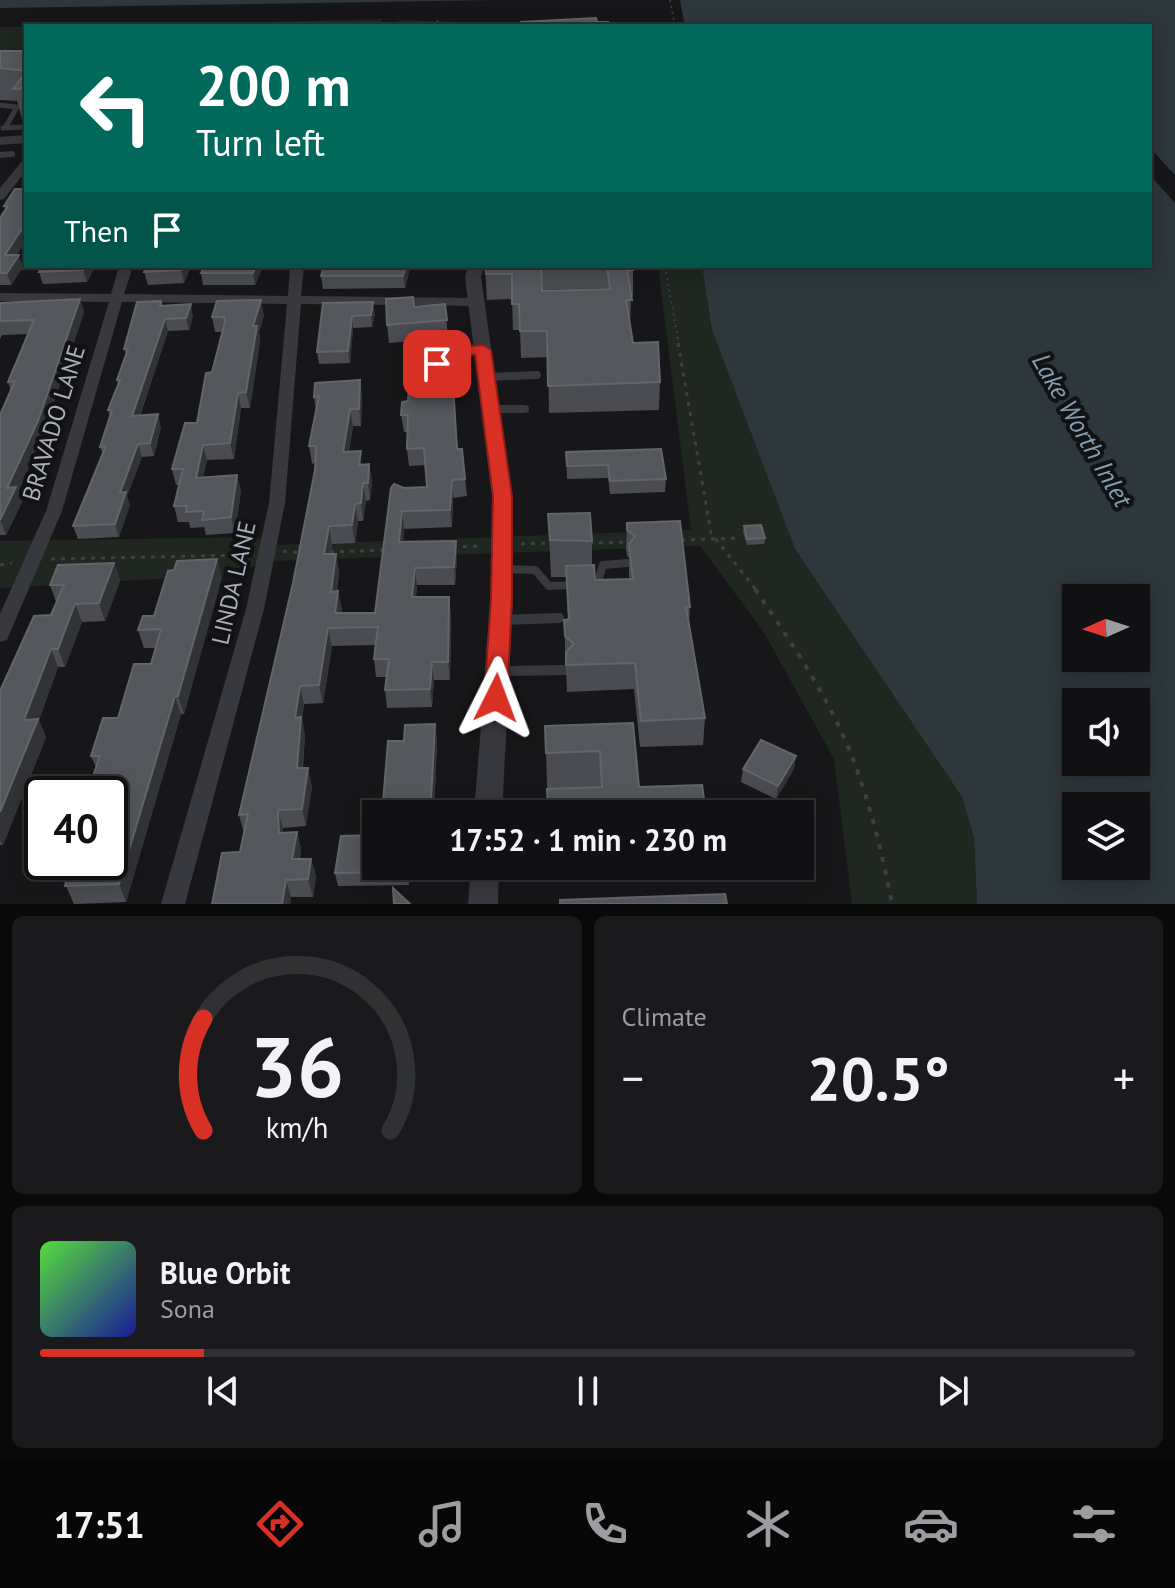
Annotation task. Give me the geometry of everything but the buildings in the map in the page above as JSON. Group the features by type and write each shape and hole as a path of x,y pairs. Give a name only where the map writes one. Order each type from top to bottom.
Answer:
{"street":[{"path":"2,133 24,138"},
{"path":"0,196 24,166"},
{"name":"BRAVADO LANE","path":"0,635 54,511 125,268"},
{"name":"LINDA LANE","path":"173,904 267,555 277,503 297,268"},
{"path":"476,268 472,350 486,377 502,496 500,620 489,800"},
{"path":"0,297 476,302"},
{"path":"483,904 484,880"}],"lane":[{"path":"0,105 17,107 2,133"},
{"path":"2,133 24,128"},
{"path":"0,155 12,154"},
{"path":"458,344 472,350 462,361 412,366 411,348 458,344"},
{"path":"486,377 537,375"},
{"path":"491,409 525,409"},
{"path":"502,569 535,570 549,586 597,584 603,565 627,563"},
{"path":"500,620 559,618"},
{"path":"497,672 566,670"}],"path":[{"path":"670,0 675,24"},
{"path":"390,24 391,20"},
{"path":"434,24 439,20"},
{"path":"10,52 24,51"},
{"path":"665,268 711,533 743,570 796,650 848,747 879,838 893,903"},
{"path":"670,540 741,538"},
{"path":"578,543 639,541"},
{"path":"442,547 562,543"},
{"path":"321,553 396,549"},
{"path":"0,565 33,560 267,555 275,551 306,553"}],"shaded area":[{"path":"382,19 381,24 204,24"},
{"path":"399,20 518,24 398,24"},
{"path":"0,27 24,27 24,49 0,50"},
{"path":"658,268 702,268 712,330 795,549 962,797 974,838 977,904 852,904 834,759 763,631 700,546 271,561 226,575 0,588 0,541 255,537 276,545 691,530"}],"water":[{"path":"0,0 497,0 0,8"},
{"path":"680,0 1175,0 1175,175 1152,150 1152,24 685,24"},
{"name":"Lake Worth Inlet","path":"1152,177 1175,203 1175,904 977,904 974,838 962,797 795,549 712,330 702,268 1152,268"}],"route":[{"path":"437,364 462,361 462,350 483,350 502,496 502,599 496,698"}]}
